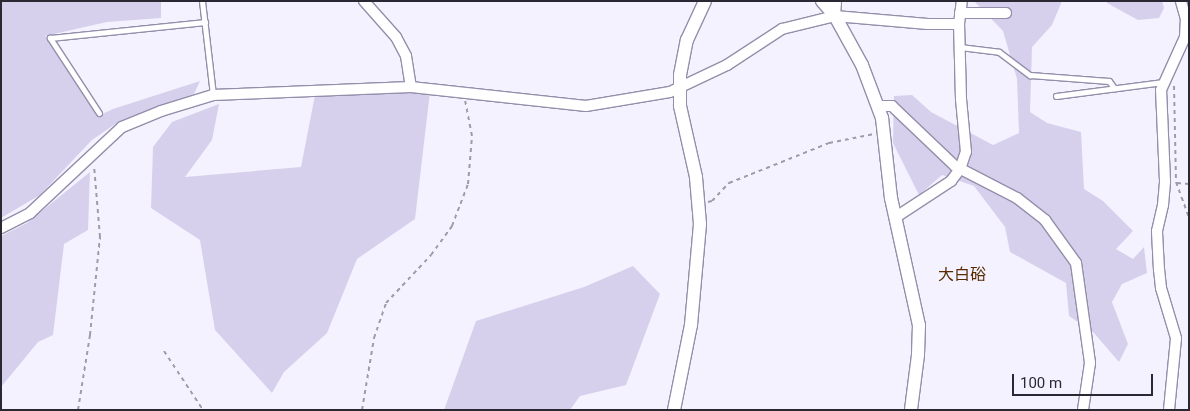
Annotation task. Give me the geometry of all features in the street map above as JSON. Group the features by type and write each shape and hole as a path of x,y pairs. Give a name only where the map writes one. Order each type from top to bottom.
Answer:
{"street":[{"path":"364,1 396,37 406,56 411,87"},
{"path":"674,410 691,325 699,251 699,205 696,177 682,117 679,86 681,64 687,40 705,1"},
{"path":"822,1 835,16 862,65 878,106 884,132 891,198 918,324 918,355 911,410"},
{"path":"835,16 836,1"},
{"path":"896,218 951,181 960,169 966,152 959,24 962,1"},
{"path":"1169,410 1176,338 1159,270 1157,231 1163,205 1164,181 1161,90 1169,83 1185,37 1186,19 1182,1"},
{"path":"960,13 1006,13"},
{"path":"1,228 30,213 122,127 162,111 213,95 411,87 463,91 586,106 670,92 679,86 728,65 782,29 835,16 888,21 959,24"},
{"path":"878,106 892,106 960,169 1017,198 1045,220 1076,263 1090,363 1083,410"}],"lane":[{"path":"202,1 213,95"},
{"path":"99,113 50,38 205,22"},
{"path":"960,47 999,52 1030,75 1109,81 1114,88"},
{"path":"1056,96 1169,83"}],"path":[{"path":"1169,83 1176,182 1189,218"},
{"path":"362,410 374,338 386,303 431,255 452,226 468,184 472,136 463,91"},
{"path":"699,205 712,201 729,183 829,143 884,132"},
{"path":"78,410 90,335 100,237 92,153"},
{"path":"1164,181 1189,184"},
{"path":"164,351 203,410"}],"shaded area":[{"path":"1,1 161,1 161,18 107,22 45,36 98,116 113,109 200,81 194,94 118,122 92,140 40,195 1,218"},
{"path":"974,1 1062,1 1052,25 1032,47 1030,112 1047,123 1081,132 1084,189 1103,201 1133,231 1116,249 1133,259 1144,247 1147,273 1122,284 1112,302 1128,344 1119,362 1094,333 1069,316 1066,283 1010,252 1005,227 974,186 942,175 919,195 893,143 894,96 912,95 931,112 993,145 1019,133 1017,79 1003,31"},
{"path":"1107,1 1162,1 1164,8 1159,18 1138,20 1107,3"},
{"path":"430,92 415,219 357,259 327,333 284,372 272,393 215,330 200,240 151,208 153,147 172,122 219,104 212,140 185,177 301,167 315,95"},
{"path":"90,172 88,230 64,244 53,335 38,342 1,387 1,236 27,223"},
{"path":"633,266 660,294 626,385 580,396 570,410 444,410 476,321 584,287"}],"district":[{"name":"大白硲","path":"962,275"}]}
